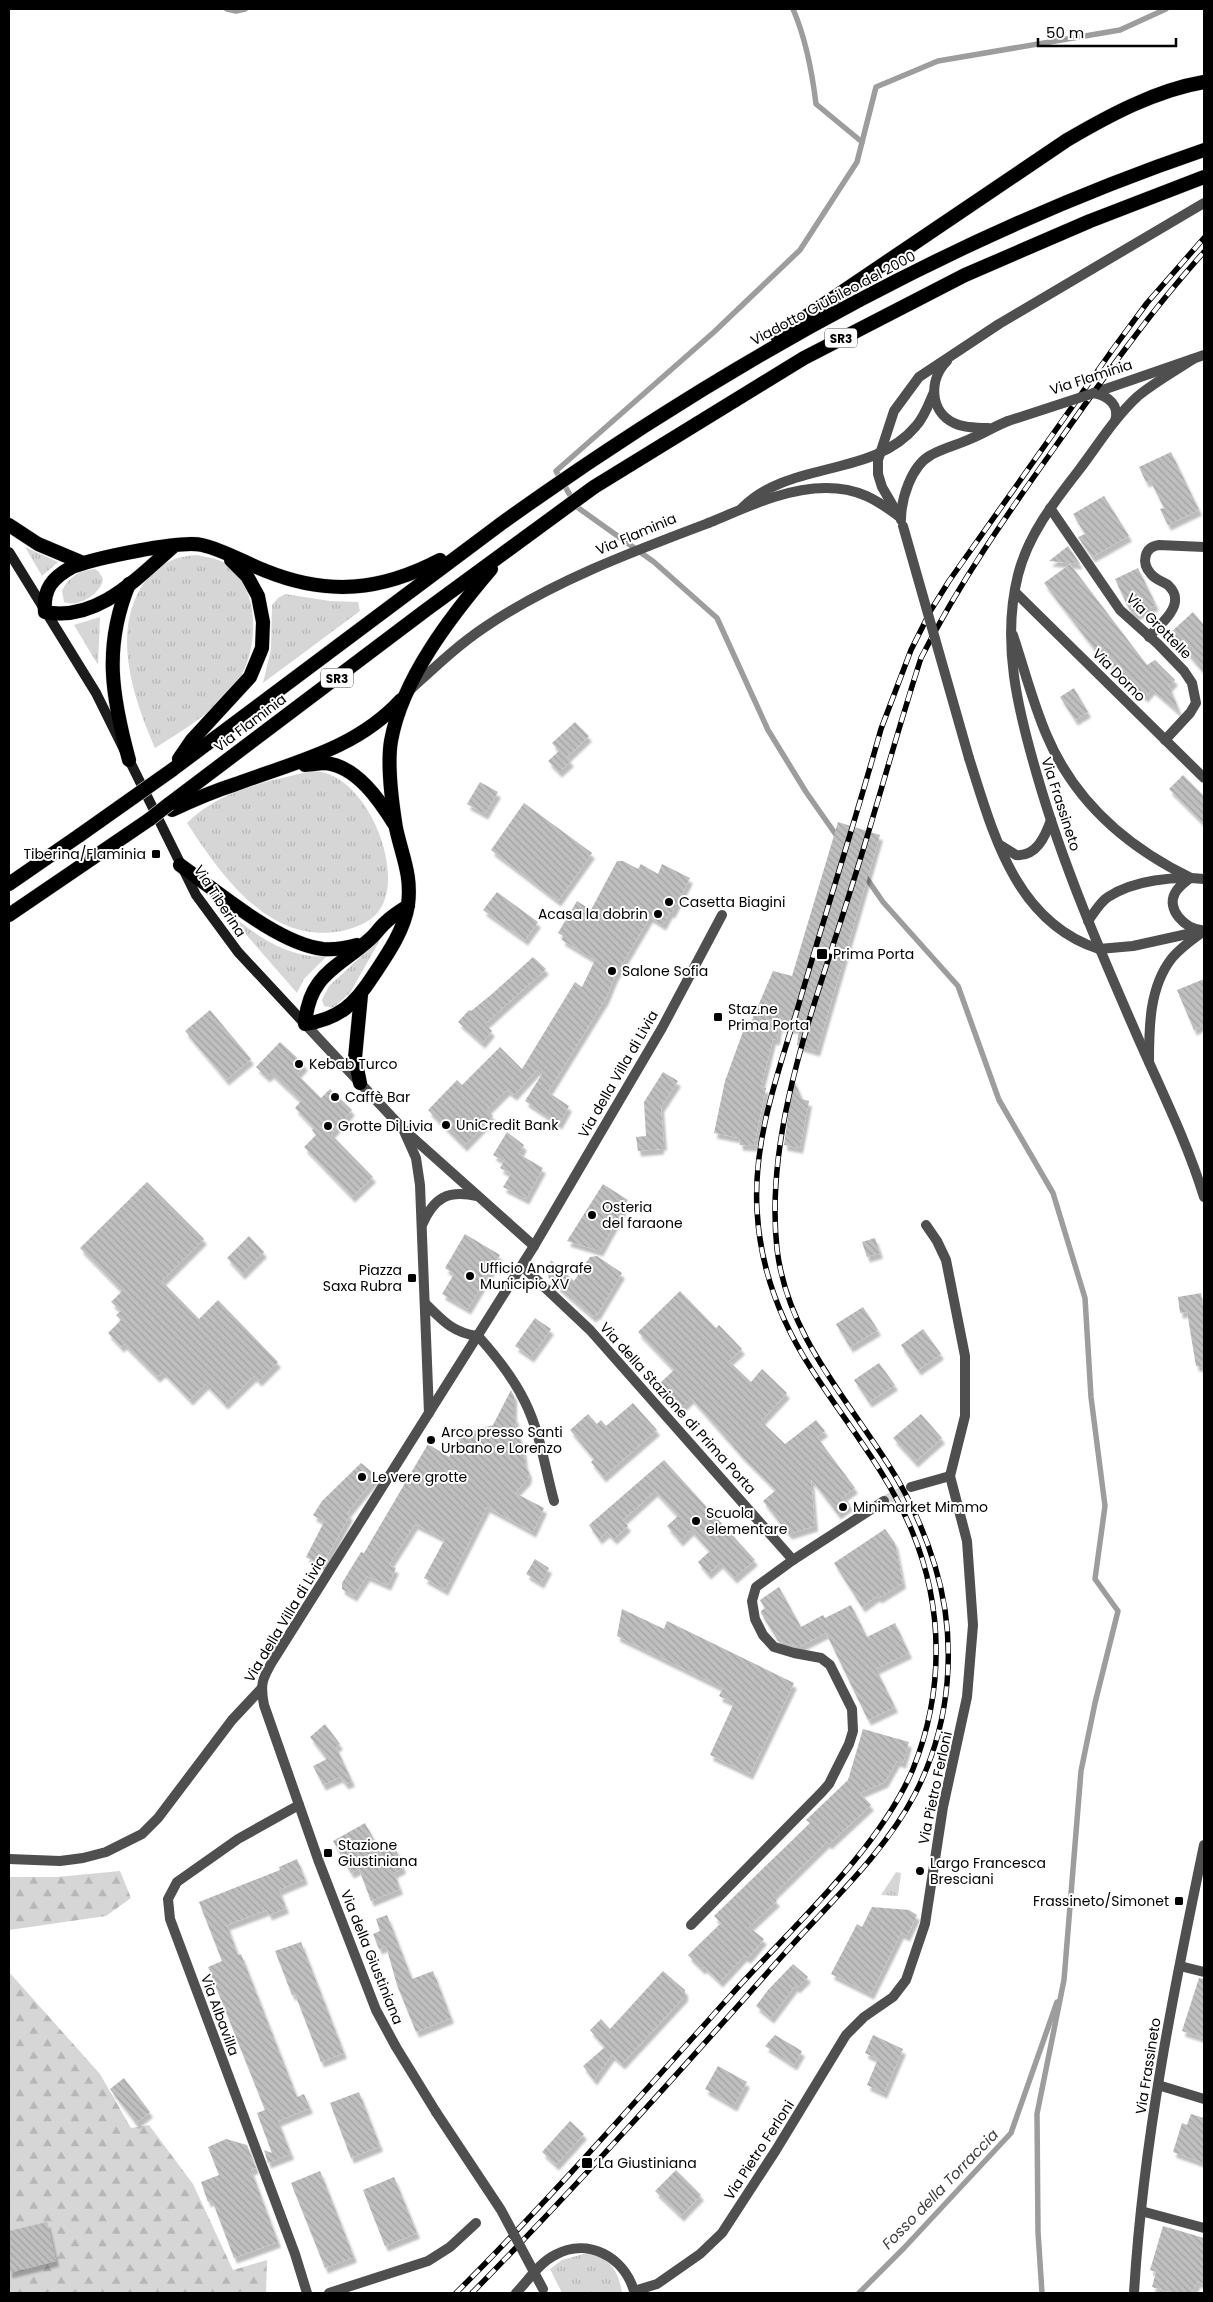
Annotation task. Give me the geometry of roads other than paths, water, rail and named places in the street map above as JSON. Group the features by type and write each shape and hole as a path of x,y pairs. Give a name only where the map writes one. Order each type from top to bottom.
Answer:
{"highway":[{"path":"722,377 806,315 1066,140 1105,119 1160,95 1204,82"},
{"name":"Viadotto Giubileo del 2000","path":"476,541 624,438 792,336 946,256 1042,214 1204,150"},
{"name":"SR3","path":"506,552 594,487 647,453 804,358 853,331 965,275 1090,221 1204,176"},
{"path":"9,525 38,544 83,563"},
{"path":"175,545 129,584 83,612 64,614 45,612 47,589 65,571 83,563 175,545 196,544 296,582 318,586 357,587 377,584 410,574 476,541"},
{"name":"Via Flaminia","path":"9,884 172,770 476,541"},
{"path":"408,906 386,922 370,940 338,963 318,984 310,997 305,1024 325,1020 338,1014 361,995 390,951 399,932 408,906 409,874 397,829 390,760 390,743 394,727 420,668 440,635 474,588 506,552"},
{"name":"Via Flaminia","path":"170,807 506,552"},
{"path":"172,770 192,740 250,677 262,648 263,622 256,590 241,569 223,553"},
{"path":"129,584 116,622 112,669 115,705 129,760"},
{"path":"9,915 170,807 234,784 290,767 329,751 370,729 408,693"},
{"path":"290,767 325,763 347,772 372,793 397,829"},
{"path":"180,865 255,918 304,944 334,949 357,945 370,940"},
{"path":"360,1082 355,1058 361,995"}],"main road":[{"name":"Via Tiberina","path":"9,552 92,686 196,895 225,936 257,975 305,1024"}],"street":[{"path":"1204,203 1012,316 926,371 910,387 894,411 877,466 882,487 902,522 969,758 1011,874 1035,908 1062,932 1084,944 1099,949 1133,946 1204,931"},
{"path":"740,510 750,500 774,486 880,452 903,439 917,425 934,392 935,380 940,369 955,354"},
{"name":"Via Flaminia","path":"902,522 907,489 920,464 931,455 968,440 988,428 1204,355"},
{"name":"Via Frassineto","path":"1193,360 1150,387 1130,404 1050,508 1026,551 1015,592 1012,631 1015,693 1027,743 1051,820 1099,949 1180,1132 1204,1197"},
{"name":"Via Flaminia","path":"934,392 936,404 948,419 962,426 988,428"},
{"path":"1094,393 1104,396 1114,404 1117,415 1114,424"},
{"name":"Via Flaminia","path":"408,693 452,652 483,628 519,606 627,555 740,510 793,492 828,488 854,491 872,497 902,522"},
{"name":"Via Grottelle","path":"1050,508 1117,605 1130,621 1184,671 1192,683 1196,703 1190,713 1165,740"},
{"path":"1149,637 1173,609 1176,600 1172,589 1156,579 1147,569 1145,556 1147,550 1159,545 1204,547"},
{"name":"Via Dorno","path":"1015,592 1204,778"},
{"path":"1012,631 1047,736 1061,766 1078,790 1120,834 1152,858 1190,878"},
{"path":"999,844 1016,855 1026,855 1042,841 1051,820"},
{"path":"1190,878 1176,892 1173,902 1178,916 1187,926 1204,931"},
{"path":"1088,921 1107,897 1122,890 1145,883 1190,878 1204,879"},
{"name":"Via della Villa di Livia","path":"534,1246 662,1028 722,915"},
{"path":"1149,1063 1152,1011 1161,977 1172,958 1204,931"},
{"name":"Via Tiberina","path":"305,1024 403,1129 416,1158 425,1303"},
{"path":"403,1129 534,1246 478,1336"},
{"path":"421,1227 430,1210 441,1198 457,1193 478,1196"},
{"path":"911,1487 950,1476 965,1416 965,1356 946,1260 937,1241 926,1225"},
{"name":"Via della Stazione di Prima Porta","path":"522,1266 590,1330 793,1560"},
{"path":"425,1303 448,1326 460,1333 478,1336 500,1362 525,1403 537,1436 554,1501"},
{"path":"425,1303 429,1414"},
{"name":"Via della Villa di Livia","path":"9,1859 60,1860 83,1858 106,1852 142,1834 158,1818 232,1720 261,1689 265,1675 272,1662 478,1336"},
{"name":"Via Pietro Ferloni","path":"634,2292 657,2284 700,2254 717,2239 776,2150 846,2035 864,2017 893,1996 906,1980 927,1917 943,1807 965,1714 972,1652 972,1596 969,1557 950,1476"},
{"path":"691,1925 822,1792 849,1744 853,1731 852,1709 833,1669 825,1659 794,1654 774,1647 763,1635 755,1619 752,1601 756,1587 793,1560 884,1501"},
{"name":"Via della Giustiniana","path":"261,1689 264,1705 298,1806 376,2010 388,2034 436,2112 501,2210 544,2291"},
{"name":"Via Albavilla","path":"298,1806 238,1839 177,1882 170,1892 168,1906 170,1919 307,2293"},
{"name":"Via Frassineto","path":"1134,2293 1141,2211 1158,2085 1204,1847"},
{"path":"1180,1966 1204,1972"},
{"path":"1158,2085 1204,2099"},
{"path":"1141,2211 1204,2228"},
{"path":"329,2293 428,2261 450,2247 476,2223"},
{"path":"516,2293 550,2258 563,2252 582,2248 601,2252 616,2261 627,2273 634,2292"}],"waterway":[{"path":"227,9 236,11 245,9"},
{"path":"793,9 808,55 816,104 862,142"},
{"path":"839,839 806,792 768,730 717,618 654,562 577,507 556,471 714,332 800,250 857,162 876,87 938,61 1120,30 1166,9"},
{"path":"863,873 883,902 958,986 999,1100 1053,1193 1085,1298 1091,1397 1105,1506 1095,1579 1118,1611 1095,1703 1081,1771 1064,1980 1037,2114 1038,2232 1042,2293"},
{"name":"Fosso della Torraccia","path":"859,2293 904,2248 1011,2133 1057,2002"}],"tunnel":[{"path":"884,1501 911,1487"}],"railway":[{"path":"456,2293 562,2183 732,1994 832,1887 879,1829 898,1799 913,1769 923,1740 935,1680 935,1620 923,1560 912,1531 891,1489 825,1390 790,1332 781,1313 767,1273 759,1232 757,1184 763,1132 775,1082 881,729 911,650 931,610 949,581 1113,349 1147,303 1204,238"},
{"path":"472,2293 591,2168 854,1878 887,1838 902,1816 915,1794 927,1767 937,1739 947,1682 947,1623 942,1594 931,1553 909,1500 888,1464 820,1362 792,1308 783,1280 777,1249 775,1204 778,1159 785,1113 809,1022 921,658 967,576 1090,397 1126,347 1204,252"}],"place":[{"name":"Tiberina/Flaminia","path":"156,854"},
{"name":"Casetta Biagini","path":"669,902"},
{"name":"Acasa la dobrin","path":"658,914"},
{"name":"Prima Porta","path":"822,954"},
{"name":"Salone Sofia","path":"612,971"},
{"name":"Staz.ne Prima Porta","path":"718,1017"},
{"name":"Kebab Turco","path":"299,1064"},
{"name":"Caffè Bar","path":"335,1097"},
{"name":"UniCredit Bank","path":"446,1125"},
{"name":"Grotte Di Livia","path":"328,1126"},
{"name":"Osteria del faraone","path":"592,1215"},
{"name":"Ufficio Anagrafe Municipio XV","path":"470,1276"},
{"name":"Piazza Saxa Rubra","path":"412,1278"},
{"name":"Arco presso Santi Urbano e Lorenzo","path":"431,1440"},
{"name":"Le vere grotte","path":"362,1477"},
{"name":"Minimarket Mimmo","path":"843,1507"},
{"name":"Scuola elementare","path":"696,1521"},
{"name":"Stazione Giustiniana","path":"328,1853"},
{"name":"Largo Francesca Bresciani","path":"920,1871"},
{"name":"Frassineto/Simonet","path":"1179,1901"},
{"name":"La Giustiniana","path":"587,2163"}]}
